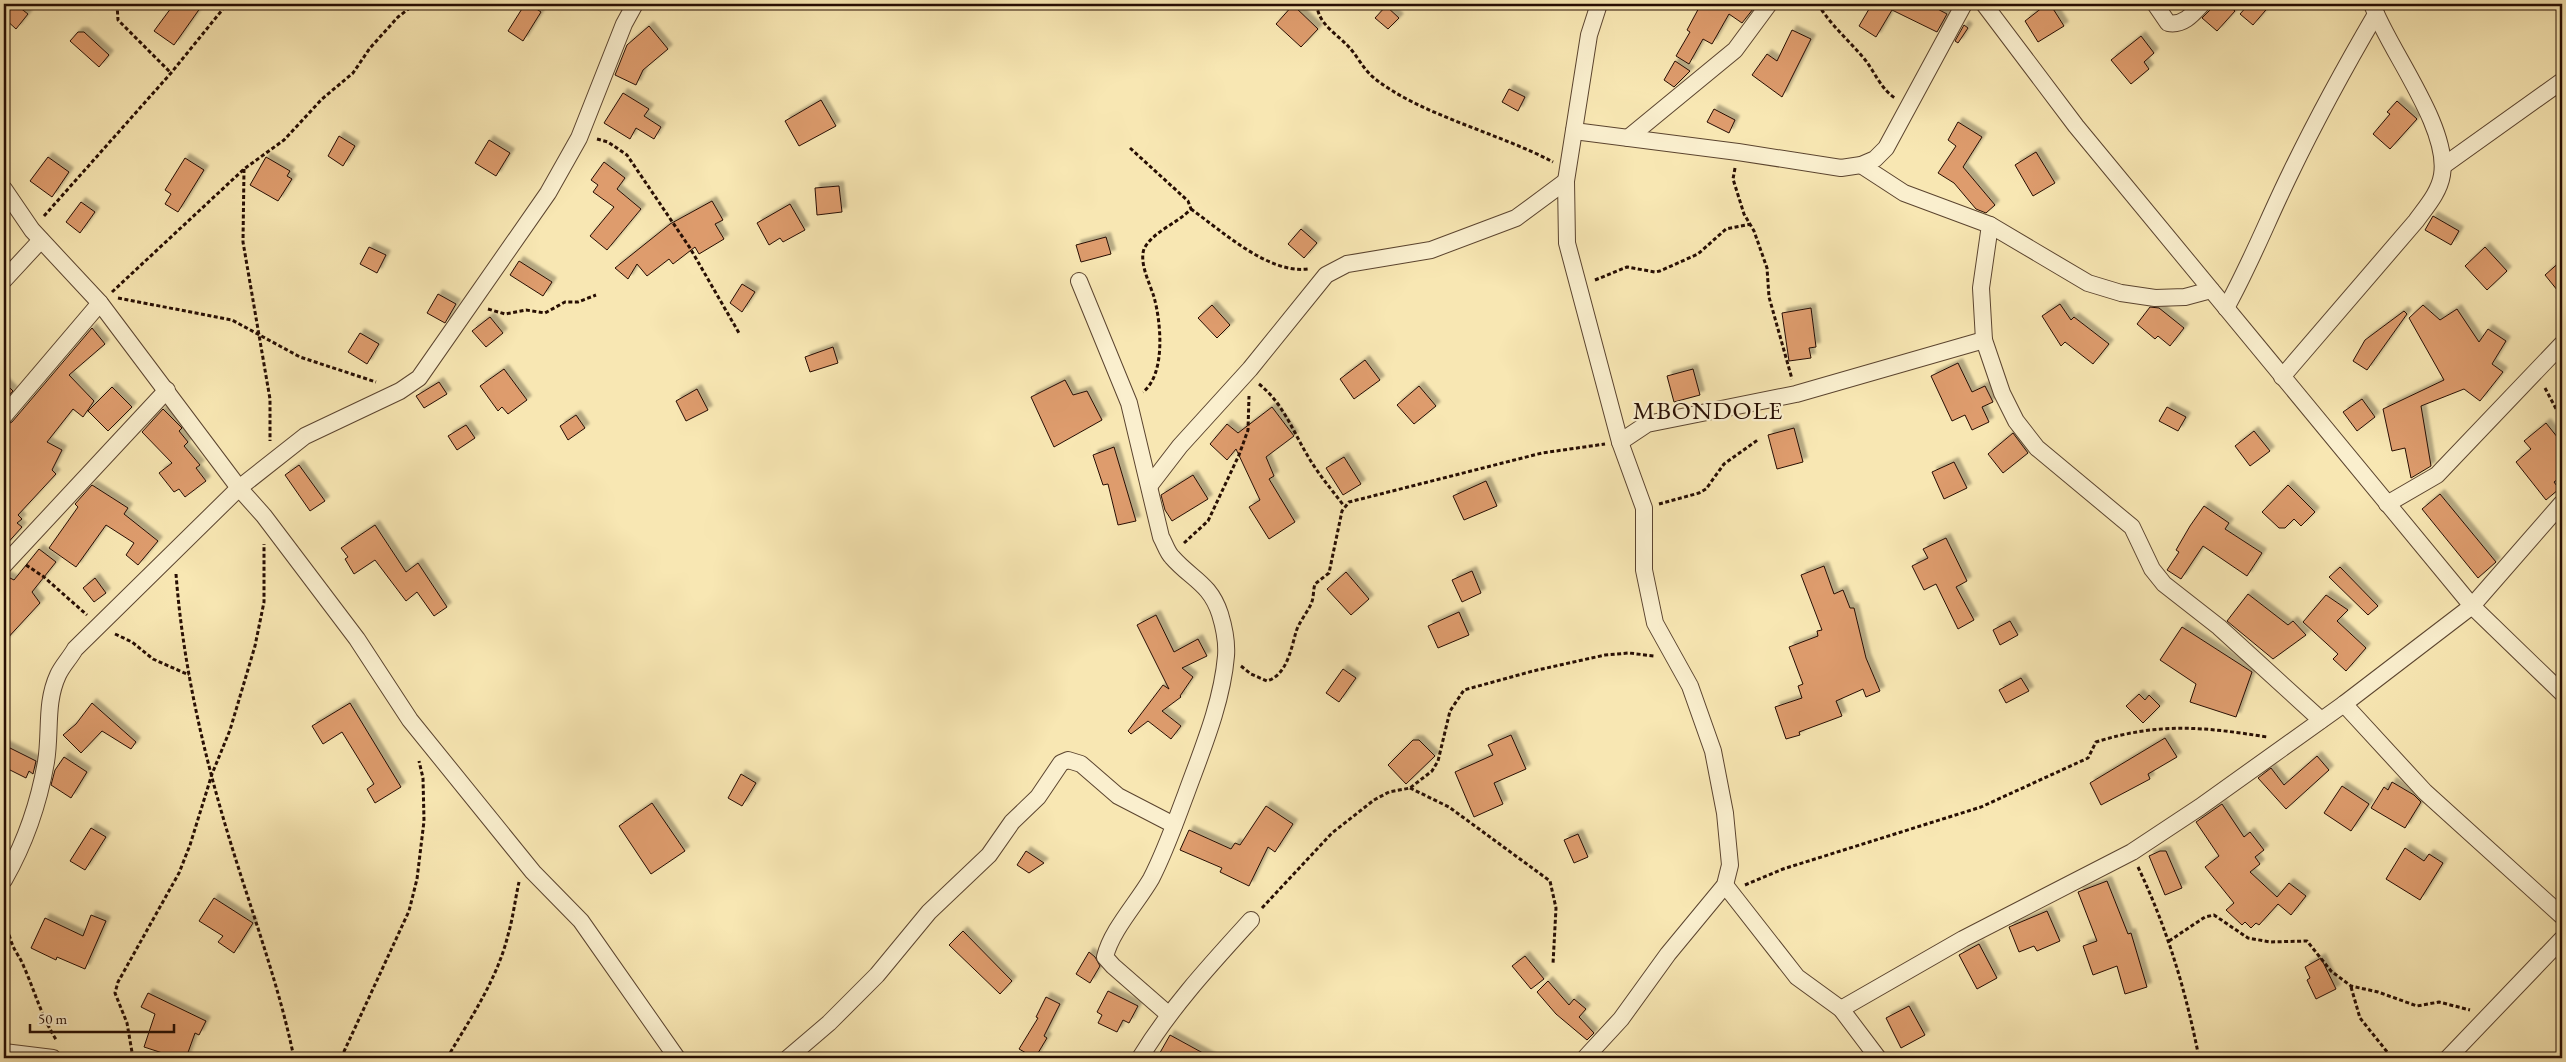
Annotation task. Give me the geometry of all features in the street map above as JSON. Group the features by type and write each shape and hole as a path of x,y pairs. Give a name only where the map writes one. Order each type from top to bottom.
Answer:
{"street":[{"path":"4,880 22,842 46,761 50,702 58,675 75,649 175,554 239,488 305,436 400,391 420,378 439,354 468,305 548,193 579,138 624,24 635,4"},
{"path":"1586,1058 1621,1020 1668,954 1728,888 1730,865 1729,840 1713,751 1690,686 1654,623 1644,570 1644,508 1620,442 1567,243 1566,175 1589,35 1599,4"},
{"path":"1628,138 1735,50 1769,4"},
{"path":"1574,131 1738,152 1841,168 1861,165 1875,159 1886,148 1911,104 1934,55 1964,4"},
{"path":"1984,4 2076,126 2472,606 2562,693"},
{"path":"2155,4 2168,23 2175,24 2189,18 2202,4"},
{"path":"2226,308 2247,271 2289,176 2324,104 2374,9"},
{"path":"2282,378 2416,221 2436,191 2442,166 2441,146 2420,97 2374,9"},
{"path":"2442,166 2562,81"},
{"path":"1861,165 1904,193 1990,225 2072,275 2121,293 2156,298 2185,297 2210,290"},
{"path":"1150,485 1180,446 1250,373 1326,276 1336,268 1347,264 1431,250 1516,218 1566,175"},
{"path":"4,189 36,235 100,303 239,488 264,516 358,639 410,720 533,872 581,921 677,1058"},
{"path":"1990,225 1981,288 1984,340 2002,393 2016,422 2037,448 2132,527 2152,569 2164,584 2219,627 2321,720"},
{"path":"4,280 36,235"},
{"path":"1079,281 1129,403 1162,537 1170,555 1179,566 1200,581 1212,596 1220,614 1226,654 1209,732 1164,853 1108,946 1105,957 1168,1014"},
{"path":"4,416 100,303"},
{"path":"1620,442 1647,424 1796,394 1984,340"},
{"path":"2387,504 2437,475 2562,344"},
{"path":"8,561 167,390"},
{"path":"1841,1009 1963,939 2132,852 2200,807 2344,704 2472,606 2562,503"},
{"path":"2344,704 2426,792 2562,916"},
{"path":"788,1058 829,1023 870,982 929,912 989,855 1012,822 1038,797 1061,763 1068,760 1081,764 1118,796 1174,825"},
{"path":"1728,888 1797,976 1841,1009 1878,1058"},
{"path":"1140,1058 1168,1014 1251,920"},
{"path":"2448,1058 2487,1015 2562,939"},
{"path":"4,1052 53,1058"}],"path":[{"path":"117,4 118,20 171,73"},
{"path":"36,235 226,4"},
{"path":"400,391 300,357 232,320 108,296 244,169 284,140 322,99 353,73 376,41 406,9 415,4"},
{"path":"1317,4 1317,12 1325,24 1348,47 1372,77 1382,84 1458,121 1525,147 1566,175"},
{"path":"1818,4 1828,21 1865,59 1890,95 1911,104"},
{"path":"579,138 602,139 627,155 690,248 738,333"},
{"path":"1130,148 1188,201 1190,209 1274,264 1300,270 1313,268"},
{"path":"1738,152 1733,179 1744,214 1751,224 1766,268 1768,296 1796,394"},
{"path":"244,169 242,242 270,399 269,466"},
{"path":"1129,403 1146,390 1153,380 1160,343 1160,324 1143,261 1144,249 1152,240 1190,209"},
{"path":"1578,286 1627,267 1655,272 1660,271 1698,254 1726,229 1751,224"},
{"path":"468,305 485,307 505,314 526,310 545,313 566,302 578,302 596,296"},
{"path":"2536,370 2562,420"},
{"path":"1250,373 1270,393 1292,424 1309,457 1344,506"},
{"path":"1170,555 1208,522 1239,455 1248,430 1250,373"},
{"path":"1644,508 1699,493 1706,489 1728,460 1759,439"},
{"path":"1226,654 1260,679 1267,681 1274,679 1290,655 1296,630 1311,604 1315,584 1328,573 1344,506 1349,502 1484,466 1542,453 1620,442"},
{"path":"133,1058 127,1023 115,993 118,982 179,873 212,774 230,730 255,646 264,602 264,516"},
{"path":"175,554 179,607 189,675 212,774 231,844 283,1006 294,1058"},
{"path":"8,561 44,577 100,626 132,642 165,665 189,675"},
{"path":"1251,920 1332,833 1374,800 1389,792 1410,788 1436,766 1450,711 1464,690 1533,671 1606,655 1630,653 1674,659"},
{"path":"1728,888 1782,869 1981,807 2088,758 2096,742 2118,735 2150,728 2199,727 2290,741"},
{"path":"341,1058 409,911 416,879 424,821 424,778 419,758"},
{"path":"1410,788 1449,807 1550,881 1556,908 1553,964"},
{"path":"2132,852 2157,906 2183,983 2199,1058"},
{"path":"447,1058 483,998 497,967 508,936 523,858"},
{"path":"2169,941 2205,917 2214,915 2248,938 2276,942 2307,941 2332,971 2350,986 2378,992 2417,1006 2439,1002 2487,1015"},
{"path":"4,916 13,946 24,966 47,1026 58,1042"},
{"path":"2350,986 2360,1018 2392,1058"}],"building":[{"path":"4,4 15,4 28,14 16,29 4,18"},
{"path":"174,4 203,4 174,45 154,31"},
{"path":"525,4 529,4 541,12 523,41 508,31"},
{"path":"1701,4 1757,4 1742,23 1729,14 1712,44 1703,39 1689,64 1676,56 1690,32 1687,30"},
{"path":"1872,4 1928,4 1947,14 1937,32 1892,10 1876,37 1859,26"},
{"path":"2047,4 2050,4 2064,26 2038,42 2025,21"},
{"path":"2212,4 2227,4 2235,11 2217,31 2202,18 2210,10"},
{"path":"2249,4 2271,4 2253,25 2240,14"},
{"path":"1293,5 1318,29 1301,47 1276,24"},
{"path":"1386,6 1399,18 1388,29 1375,18"},
{"path":"1964,25 1968,28 1958,43 1955,41"},
{"path":"649,26 668,49 643,70 636,85 615,75 627,45"},
{"path":"1792,30 1811,39 1782,97 1752,75 1767,54 1777,61"},
{"path":"78,32 84,32 109,55 99,67 70,41"},
{"path":"2141,36 2154,53 2144,62 2149,69 2131,84 2111,60"},
{"path":"1675,61 1690,71 1674,87 1664,80"},
{"path":"1509,89 1525,97 1518,111 1502,102"},
{"path":"623,93 649,109 644,116 661,127 654,139 636,128 630,139 604,123"},
{"path":"821,100 836,126 799,146 785,121"},
{"path":"2397,101 2417,119 2390,149 2373,134 2390,114 2387,112"},
{"path":"1714,109 1735,120 1729,133 1707,122"},
{"path":"1958,122 1982,137 1963,167 1995,205 1986,213 1976,209 1954,183 1938,173 1956,146 1948,140"},
{"path":"339,136 355,146 343,166 328,156"},
{"path":"489,140 510,153 496,176 475,163"},
{"path":"2036,152 2055,183 2033,196 2015,165"},
{"path":"48,157 69,172 52,197 30,181"},
{"path":"266,157 290,171 287,176 292,179 278,201 250,185"},
{"path":"185,158 204,170 178,212 165,204 171,194 165,190"},
{"path":"604,162 625,178 617,189 641,209 607,250 590,236 614,207 593,192 598,185 591,180"},
{"path":"839,186 842,212 817,215 815,188"},
{"path":"712,201 723,220 715,224 724,239 699,254 695,247 673,264 669,259 647,276 637,264 628,279 615,268 670,224"},
{"path":"81,202 95,212 80,233 66,222"},
{"path":"790,204 805,230 783,242 780,238 769,245 757,223"},
{"path":"2433,216 2459,231 2451,245 2425,230"},
{"path":"1301,229 1317,243 1304,258 1288,244"},
{"path":"1106,237 1111,254 1081,262 1076,245"},
{"path":"369,247 386,255 377,273 360,264"},
{"path":"2485,247 2507,271 2487,290 2465,266"},
{"path":"2562,260 2562,296 2545,275"},
{"path":"519,261 552,282 543,296 510,275"},
{"path":"742,284 755,292 742,312 730,303"},
{"path":"438,294 456,304 445,323 427,313"},
{"path":"2060,304 2071,320 2074,317 2109,344 2093,364 2065,342 2061,346 2042,316"},
{"path":"1212,305 1230,325 1217,338 1198,318"},
{"path":"2423,305 2440,320 2457,309 2479,342 2488,329 2506,341 2492,364 2503,372 2480,401 2464,389 2421,406 2431,466 2411,478 2405,448 2392,451 2383,409 2444,380 2409,318"},
{"path":"2150,307 2159,308 2184,328 2170,346 2158,336 2155,339 2137,324"},
{"path":"1811,308 1816,347 1809,348 1811,358 1789,361 1782,313"},
{"path":"2404,311 2407,314 2367,370 2353,361 2365,340"},
{"path":"490,317 503,333 486,347 472,331"},
{"path":"92,328 105,344 69,375 94,401 83,417 73,409 47,442 62,450 52,470 56,474 18,515 22,519 17,523 22,527 4,547 4,426 12,422"},
{"path":"360,333 379,344 367,364 348,352"},
{"path":"833,347 838,363 810,372 805,357"},
{"path":"1365,360 1380,380 1354,399 1340,379"},
{"path":"1958,363 1972,392 1985,386 1993,402 1982,407 1989,422 1972,430 1965,415 1952,421 1931,376"},
{"path":"504,369 527,400 508,414 502,407 498,411 480,386"},
{"path":"1693,369 1700,395 1674,402 1667,376"},
{"path":"1065,380 1073,395 1087,391 1102,420 1054,447 1031,397"},
{"path":"4,382 13,391 4,401"},
{"path":"439,382 447,394 424,408 416,396"},
{"path":"1419,386 1436,406 1414,424 1397,405"},
{"path":"112,387 132,407 108,431 88,411"},
{"path":"697,389 708,410 686,421 676,401"},
{"path":"2362,399 2375,417 2357,431 2343,412"},
{"path":"1272,407 1294,436 1266,457 1274,476 1269,479 1295,522 1269,539 1249,507 1260,500 1236,449 1227,460 1210,444 1227,424 1238,433"},
{"path":"2167,407 2186,417 2178,431 2159,421"},
{"path":"163,409 182,428 179,431 188,442 184,446 200,465 196,468 206,481 185,497 179,489 174,492 159,473 172,463 142,432"},
{"path":"576,415 585,428 568,440 560,426"},
{"path":"2546,423 2562,443 2562,476 2554,482 2559,489 2546,500 2516,462 2531,449 2524,441"},
{"path":"466,425 475,438 457,450 448,436"},
{"path":"1794,428 1803,462 1777,469 1768,435"},
{"path":"2254,431 2270,451 2250,466 2235,446"},
{"path":"2013,433 2028,453 2003,473 1988,454"},
{"path":"1114,447 1136,521 1118,525 1108,484 1103,485 1093,455"},
{"path":"1344,457 1361,484 1343,495 1326,468"},
{"path":"1954,462 1967,488 1944,499 1932,472"},
{"path":"299,465 325,501 310,511 285,475"},
{"path":"1193,475 1208,499 1172,521 1165,510 1161,495"},
{"path":"1486,481 1497,506 1464,520 1453,496"},
{"path":"92,485 128,508 124,514 158,541 138,565 126,555 134,543 106,525 76,567 49,548 78,507 75,504"},
{"path":"2288,485 2315,512 2301,526 2294,519 2285,528 2279,528 2262,512"},
{"path":"2440,494 2496,562 2478,578 2422,509"},
{"path":"2204,506 2229,523 2225,529 2262,553 2247,576 2203,546 2181,579 2167,570 2179,552 2176,550"},
{"path":"375,525 406,572 418,563 447,607 434,616 417,592 406,601 375,560 354,574 345,559 348,557 341,548"},
{"path":"1946,538 1967,581 1956,587 1974,620 1958,629 1936,584 1924,590 1912,566 1928,558 1923,549"},
{"path":"39,549 56,562 32,592 40,603 4,642 4,575 14,580"},
{"path":"1824,566 1834,594 1843,590 1850,608 1854,608 1866,658 1880,691 1866,697 1863,689 1836,701 1842,716 1799,732 1800,735 1786,739 1775,707 1802,698 1798,686 1803,684 1789,647 1818,636 1817,631 1822,630 1801,575"},
{"path":"2340,567 2378,606 2368,615 2329,577"},
{"path":"1472,571 1481,593 1462,602 1452,580"},
{"path":"1346,572 1369,599 1351,615 1327,589"},
{"path":"95,578 106,593 94,602 83,588"},
{"path":"2248,594 2288,625 2293,621 2306,635 2273,659 2227,621"},
{"path":"2326,595 2348,610 2337,621 2366,648 2346,671 2333,659 2338,654 2303,622"},
{"path":"1459,612 1469,635 1438,648 1428,626"},
{"path":"1156,615 1174,652 1198,639 1207,656 1182,668 1193,677 1181,697 1162,711 1181,726 1171,739 1148,721 1131,734 1128,731 1163,685 1169,689 1137,625"},
{"path":"2010,621 2018,635 2000,645 1993,630"},
{"path":"2182,627 2252,672 2236,717 2190,702 2196,684 2160,660"},
{"path":"1343,669 1356,678 1339,702 1326,693"},
{"path":"2021,678 2029,691 2006,703 1999,690"},
{"path":"2139,694 2145,700 2149,695 2160,706 2143,723 2126,706"},
{"path":"92,703 136,742 131,749 102,731 81,753 63,735 76,724"},
{"path":"350,703 401,787 375,803 367,789 374,784 342,732 323,744 312,726"},
{"path":"1511,735 1526,769 1494,783 1503,804 1474,817 1455,772 1493,755 1488,745"},
{"path":"2165,738 2177,757 2148,774 2150,779 2101,805 2090,783"},
{"path":"1413,740 1419,740 1435,756 1406,784 1388,765"},
{"path":"4,745 36,761 33,774 29,771 26,778 4,767"},
{"path":"2317,756 2329,770 2286,809 2258,778 2271,768 2284,785"},
{"path":"64,757 87,772 71,798 51,785 55,770"},
{"path":"741,774 756,783 742,806 728,798"},
{"path":"2392,782 2414,795 2421,802 2405,828 2371,808 2384,787 2388,790"},
{"path":"2342,786 2369,804 2351,831 2324,813"},
{"path":"652,803 685,851 651,874 619,826"},
{"path":"2222,804 2244,837 2250,832 2264,850 2255,857 2260,864 2250,872 2277,897 2289,883 2306,896 2291,915 2278,904 2259,925 2256,923 2251,928 2245,922 2242,925 2226,910 2234,903 2205,867 2219,856 2196,822"},
{"path":"1266,806 1293,824 1275,852 1268,847 1249,886 1220,872 1222,868 1180,850 1189,830 1231,849 1235,843 1240,845"},
{"path":"91,828 106,837 85,870 70,861"},
{"path":"1578,834 1588,857 1574,863 1564,840"},
{"path":"2405,848 2424,861 2429,854 2443,863 2420,900 2386,879"},
{"path":"1026,851 1044,863 1029,873 1017,865"},
{"path":"2160,851 2166,851 2182,888 2165,895 2149,856"},
{"path":"2107,881 2128,934 2131,933 2147,987 2125,994 2117,966 2093,975 2083,946 2097,941 2078,892"},
{"path":"214,898 253,923 234,953 218,942 223,936 199,921"},
{"path":"2047,911 2060,941 2037,951 2034,946 2019,952 2009,927"},
{"path":"91,915 106,921 85,969 57,957 56,960 31,948 45,918 83,936"},
{"path":"963,931 1012,981 1000,994 949,945"},
{"path":"1979,944 1997,978 1977,989 1959,955"},
{"path":"1089,952 1095,957 1100,966 1090,983 1076,974"},
{"path":"1525,956 1544,979 1531,989 1512,966"},
{"path":"2321,958 2336,989 2316,999 2307,980 2310,978 2305,967"},
{"path":"1548,981 1569,1005 1574,999 1586,1009 1579,1017 1594,1033 1587,1040 1556,1014 1537,992"},
{"path":"1108,991 1138,1006 1129,1023 1123,1020 1117,1032 1098,1023 1102,1015 1097,1012"},
{"path":"148,993 206,1021 199,1035 195,1033 186,1058 178,1058 144,1047 155,1014 141,1007"},
{"path":"1046,997 1060,1004 1044,1036 1047,1038 1035,1058 1019,1049 1038,1018 1036,1017"},
{"path":"1909,1006 1925,1035 1901,1048 1886,1018"},
{"path":"1170,1035 1212,1058 1157,1058"}],"district":[{"name":"MBONDOLE","path":"1708,410"}]}
